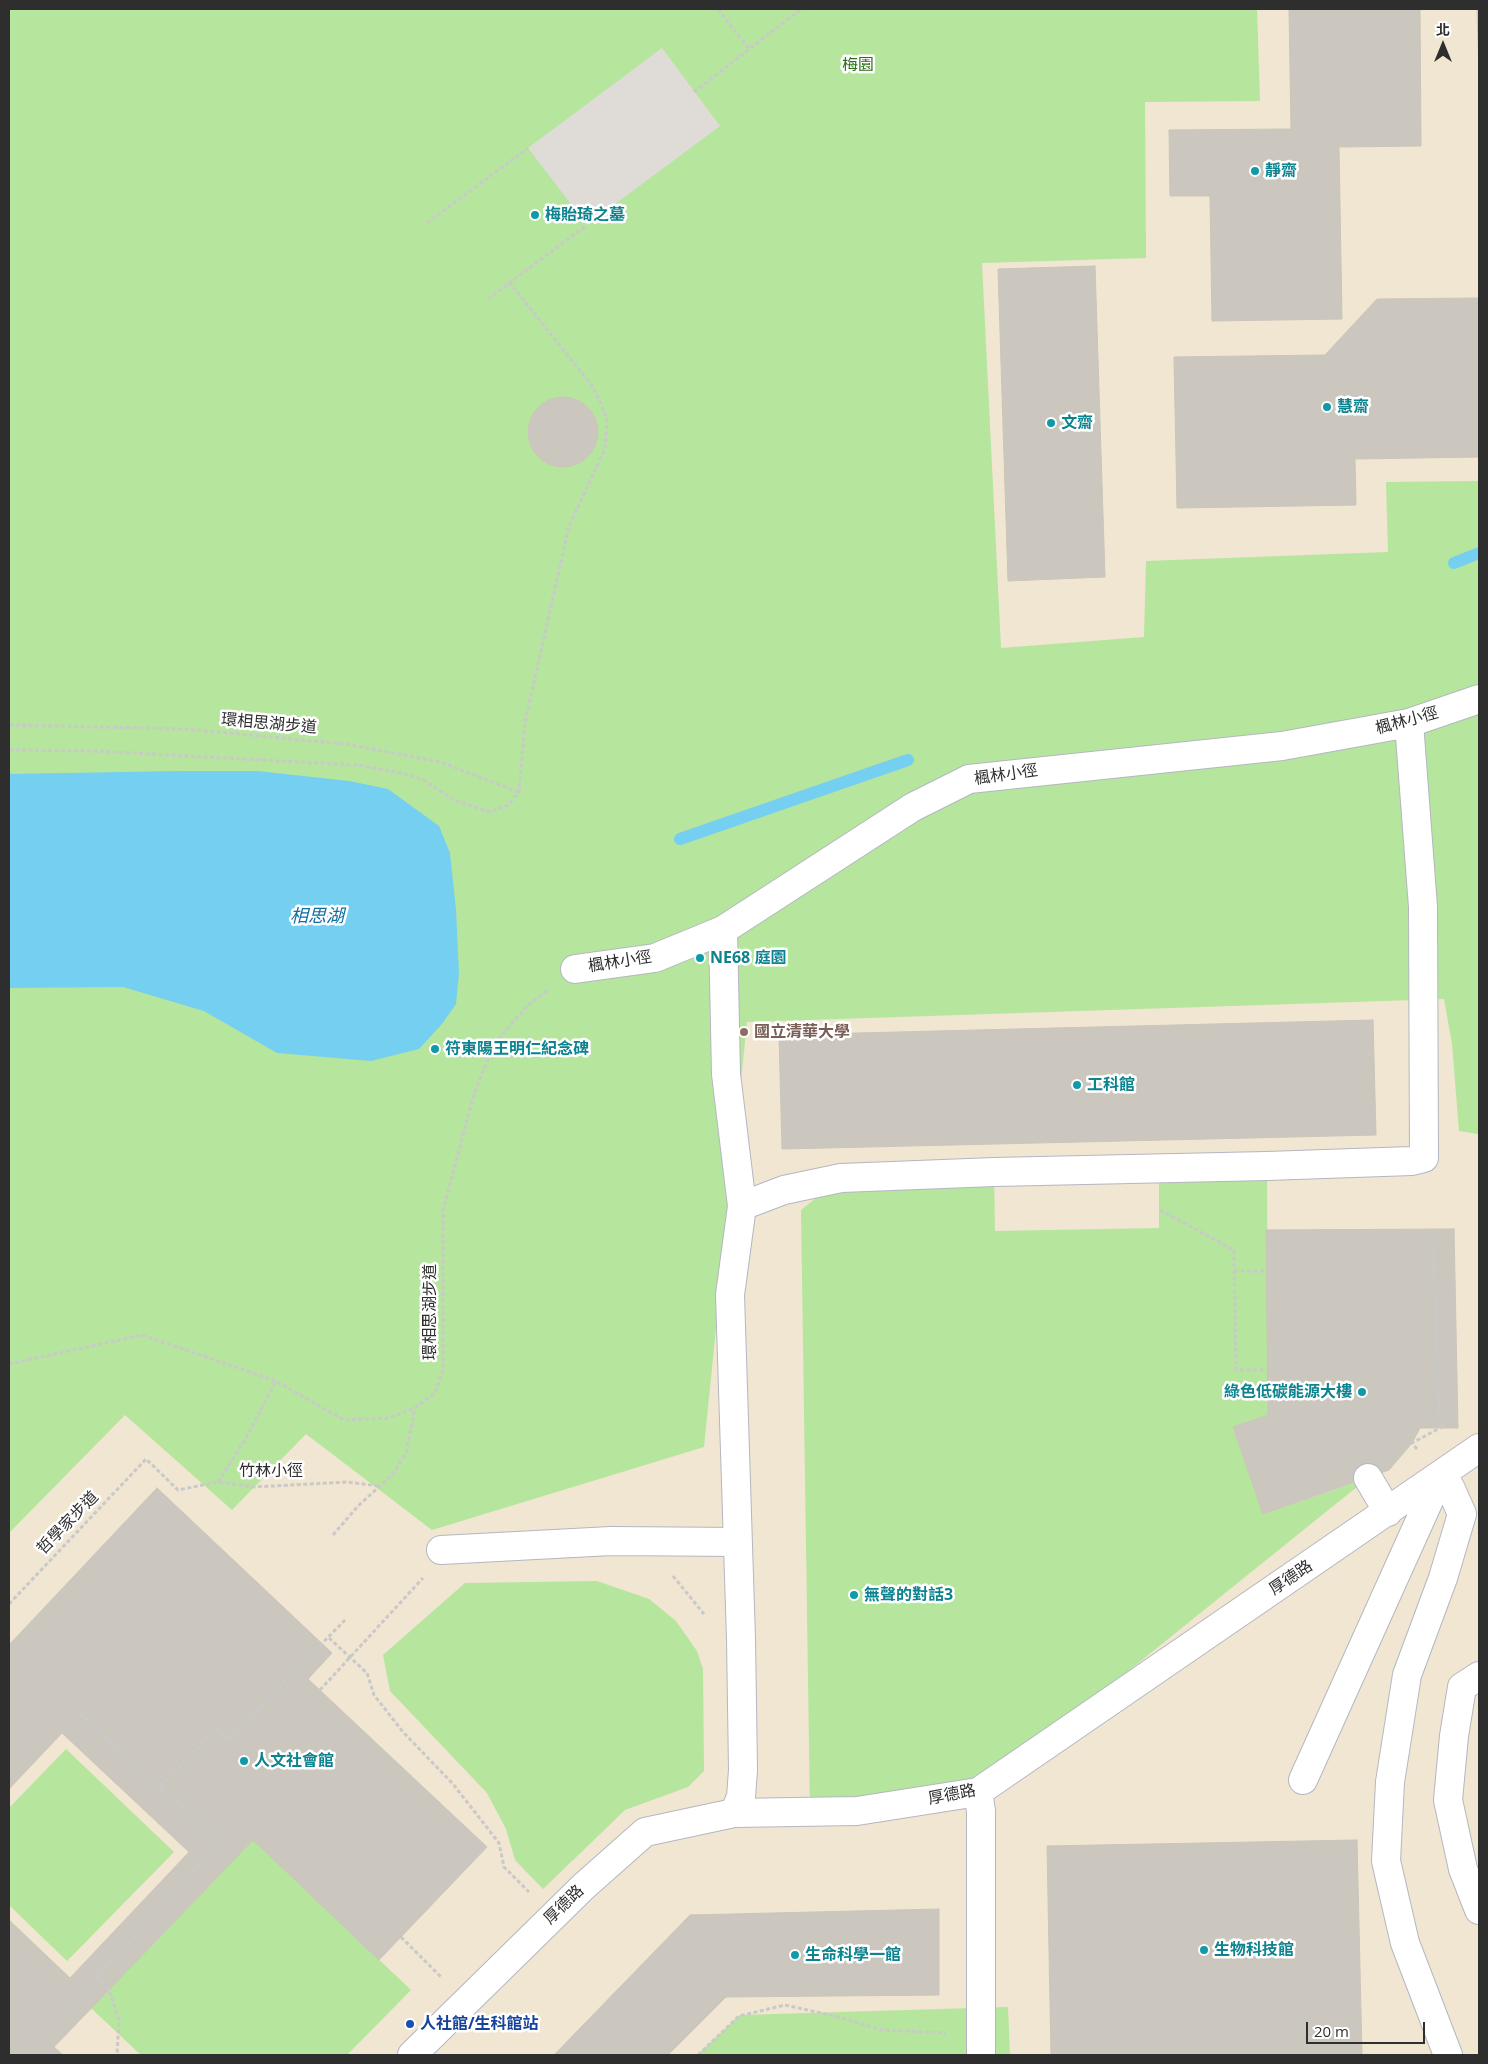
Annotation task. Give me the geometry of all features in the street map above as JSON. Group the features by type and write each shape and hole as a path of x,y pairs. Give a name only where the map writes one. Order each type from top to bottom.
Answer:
{"lane":[{"name":"楓林小徑","path":"575,970 655,958 723,930 913,807 969,779 1282,746 1409,723 1479,699"},
{"path":"742,1206 784,1190 841,1178 994,1172 1267,1166 1412,1161 1424,1158 1423,907 1409,723"},
{"path":"723,930 726,1074 742,1206 730,1295 743,1770 742,1797 734,1813"},
{"name":"厚德路","path":"412,2055 583,1886 645,1832 734,1813 857,1811 978,1792 1479,1448"},
{"path":"1303,1780 1440,1476 1450,1487 1462,1514 1443,1578 1407,1675 1390,1782 1386,1861 1405,1943 1448,2055"},
{"path":"1368,1478 1388,1512"},
{"path":"441,1550 611,1541 738,1542"},
{"path":"1479,1676 1462,1687 1448,1800 1463,1869 1479,1910"},
{"path":"978,1792 981,1811 981,2044"}],"path":[{"path":"718,9 749,49"},
{"path":"694,92 800,9"},
{"path":"427,223 528,148"},
{"path":"488,299 587,225"},
{"path":"9,750 94,751 356,766 402,773 424,780 454,800 490,812 508,805 519,792 524,722 569,526 605,449 607,418 593,387 510,282"},
{"name":"環相思湖步道","path":"9,725 185,728 346,744 440,762 519,792"},
{"name":"環相思湖步道","path":"9,1364 142,1335 276,1382 344,1420 388,1418 415,1408 435,1393 442,1370 442,1210 474,1094 494,1044 528,1005 575,970"},
{"path":"1160,1210 1234,1250 1236,1370 1267,1370"},
{"path":"1412,1443 1440,1428 1432,1230"},
{"path":"1234,1270 1267,1270"},
{"path":"218,1482 246,1438 276,1382"},
{"path":"334,1535 358,1506 392,1474 406,1453 415,1408"},
{"name":"竹林小徑","path":"146,1459 178,1490 218,1482 254,1487 347,1482 379,1486"},
{"name":"哲學家步道","path":"9,1604 146,1459"},
{"path":"320,1690 432,1569 441,1550"},
{"path":"160,1786 216,1729 227,1740 345,1620"},
{"path":"329,1638 367,1673 374,1695 403,1732 453,1784 499,1843 504,1867 521,1884"},
{"path":"66,2011 221,1842 77,1711"},
{"path":"401,1937 449,1984"},
{"path":"97,1977 109,1990 119,2020 117,2055"},
{"path":"698,2055 739,2016 786,2005 838,2017 881,2030 981,2044"}],"shaded area":[{"name":"國立清華大學","path":"9,9 1479,9 1479,2055 9,2055"},
{"path":"662,48 720,126 587,225 528,148"}],"green space":[{"name":"梅園","path":"9,9 1257,9 1260,101 1145,102 1146,258 982,263 1001,648 1144,637 1146,561 1388,552 1386,482 1479,481 1479,1138 1478,1134 1459,1131 1452,1044 1444,999 747,1022 704,1447 432,1530 306,1434 232,1510 125,1415 9,1533"},
{"path":"1267,1166 1268,1415 1233,1427 1264,1514 1368,1478 978,1792 810,1812 801,1210 841,1178 994,1172 995,1231 1159,1228 1159,1169"},
{"path":"597,1581 649,1599 676,1621 697,1651 703,1669 704,1771 688,1787 625,1810 543,1889 515,1860 506,1829 487,1793 390,1691 383,1655 465,1583"},
{"path":"66,1749 174,1852 67,1961 9,1905 9,1808"},
{"path":"253,1840 411,1990 347,2055 141,2055 91,2008"},
{"path":"1008,2007 1010,2055 697,2055 740,2015"}],"water":[{"name":"相思湖","path":"257,771 349,781 388,789 439,826 450,853 456,910 459,973 456,1004 442,1024 419,1049 371,1061 277,1053 204,1011 123,987 9,988 9,774"}],"building":[{"name":"靜齋","path":"1289,9 1420,9 1421,146 1339,147 1342,319 1212,321 1210,196 1170,196 1169,130 1291,129"},
{"path":"1477,9 1479,9 1479,71"},
{"name":"文齋","path":"1095,266 1105,577 1008,581 998,269"},
{"name":"慧齋","path":"1479,298 1479,457 1355,459 1356,505 1177,508 1174,357 1325,355 1377,299"},
{"path":"563,397 582,403 592,413 598,432 592,451 582,461 563,467 544,461 534,451 528,432 534,413 544,403"},
{"name":"工科館","path":"1373,1020 1376,1135 782,1149 779,1035"},
{"name":"綠色低碳能源大樓","path":"1454,1229 1458,1428 1420,1428 1412,1443 1389,1470 1263,1514 1233,1427 1268,1415 1266,1230"},
{"name":"人文社會館","path":"157,1488 332,1653 308,1679 487,1847 379,1960 253,1840 54,2047 63,2055 9,2055 9,1920 70,1978 189,1852 62,1733 9,1789 9,1645"},
{"name":"生物科技館","path":"1357,1840 1362,2055 1051,2055 1047,1846"},
{"name":"生命科學一館","path":"939,1909 939,1995 726,1997 668,2055 554,2055 690,1915"}],"waterway":[{"path":"1454,563 1479,553"},
{"path":"680,839 908,760"}],"place":[{"name":"靜齋","path":"1255,171"},
{"name":"梅貽琦之墓","path":"535,215"},
{"name":"慧齋","path":"1327,407"},
{"name":"文齋","path":"1051,423"},
{"name":"NE68 庭園","path":"700,958"},
{"name":"國立清華大學","path":"744,1032"},
{"name":"符東陽王明仁紀念碑","path":"435,1049"},
{"name":"工科館","path":"1077,1085"},
{"name":"綠色低碳能源大樓","path":"1362,1392"},
{"name":"無聲的對話3","path":"854,1595"},
{"name":"人文社會館","path":"244,1761"},
{"name":"生物科技館","path":"1204,1950"},
{"name":"生命科學一館","path":"795,1955"},
{"name":"人社館/生科館站","path":"410,2024"}]}
